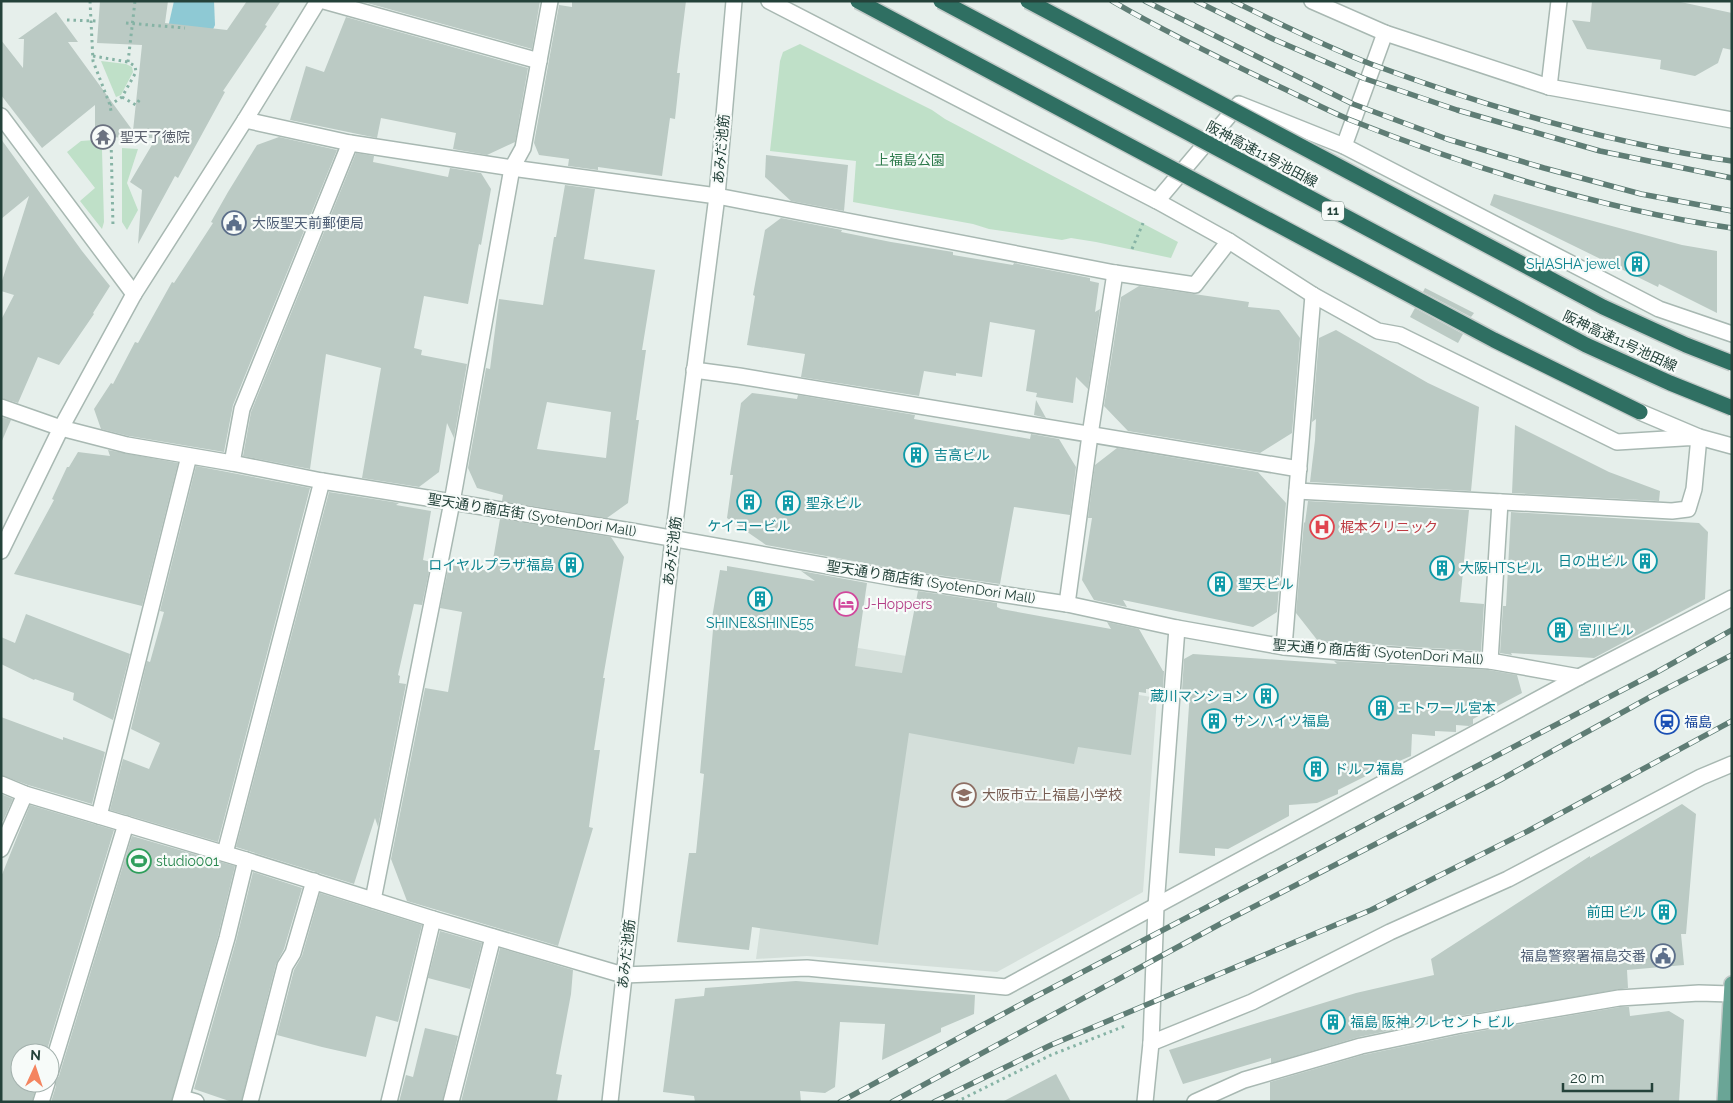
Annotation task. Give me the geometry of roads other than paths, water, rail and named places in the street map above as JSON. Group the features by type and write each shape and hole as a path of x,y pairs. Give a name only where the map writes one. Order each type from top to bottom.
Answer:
{"highway":[{"path":"858,1 1494,340 1640,412"},
{"name":"阪神高速11号池田線","path":"941,1 1586,345 1670,383 1732,408"},
{"name":"阪神高速11号池田線","path":"1028,1 1603,307 1686,345 1732,363"}],"main road":[{"path":"1725,1102 1732,984"}],"street":[{"path":"1,551 61,428 134,294 318,1"},
{"path":"324,1 539,61"},
{"path":"373,900 452,502 512,168 523,148 550,1"},
{"name":"あみだ池筋","path":"610,1102 673,538 717,196 734,1"},
{"path":"769,1 1157,201 1229,242 1313,295 1378,331 1400,334 1617,442 1699,437"},
{"path":"1312,1 1385,33 1549,88 1732,120"},
{"path":"1549,88 1559,1"},
{"path":"1344,146 1385,33"},
{"path":"1157,201 1239,104 1344,146 1659,309 1732,334"},
{"path":"1,116 134,294"},
{"path":"245,120 350,143 512,168 717,196 1116,273 1194,285 1229,242"},
{"path":"232,463 242,409 350,143"},
{"path":"1067,604 1090,435 1116,273"},
{"path":"1284,647 1313,295"},
{"path":"694,370 1299,469"},
{"name":"聖天通り商店街 (SyotenDori Mall)","path":"1,407 61,428 127,444 322,482 673,538 895,578 1067,604 1177,628 1284,647 1490,661 1579,678"},
{"path":"1640,412 1699,437 1732,446"},
{"path":"1297,491 1672,511 1688,509 1694,489 1699,437"},
{"path":"99,816 190,456"},
{"path":"225,854 322,482"},
{"path":"1490,661 1500,502"},
{"path":"1,784 25,794 623,975 807,968 1006,987 1579,678 1732,598"},
{"path":"1145,1102 1151,1043 1156,906 1177,628"},
{"path":"1151,1043 1252,1002 1390,932 1508,879 1700,777 1732,764"},
{"path":"1,849 25,794"},
{"path":"59,1043 126,824"},
{"path":"186,1100 246,860"},
{"path":"250,1102 285,966 293,953 314,881"},
{"path":"389,1102 433,919"},
{"path":"450,1102 493,937"},
{"path":"1194,1102 1244,1080 1361,1046 1461,1025 1619,998 1699,993 1731,994"}],"water":[{"path":"174,1 214,1 215,25 210,36 167,32"}],"railway":[{"path":"1112,1 1235,65 1339,115 1394,137 1489,170 1585,198 1634,210 1732,228"},
{"path":"1145,1 1353,104 1447,139 1641,194 1732,211"},
{"path":"1196,1 1273,39 1363,78 1457,110 1600,151 1732,178"},
{"path":"1233,1 1353,57 1459,95 1594,134 1732,161"},
{"path":"840,1102 1029,1000 1657,672 1732,630"},
{"path":"892,1102 1222,923 1500,780 1652,696 1732,655"},
{"path":"934,1102 1051,1045 1371,910 1528,831 1732,721"}],"place":[{"name":"聖天了徳院","path":"103,137"},
{"name":"大阪聖天前郵便局","path":"234,223"},
{"name":"SHASHA jewel","path":"1637,264"},
{"name":"吉高ビル","path":"916,455"},
{"name":"ケイコービル","path":"749,502"},
{"name":"聖永ビル","path":"788,503"},
{"name":"梶本クリニック","path":"1322,527"},
{"name":"日の出ビル","path":"1645,561"},
{"name":"ロイヤルプラザ福島","path":"571,565"},
{"name":"大阪HTSビル","path":"1442,568"},
{"name":"聖天ビル","path":"1220,584"},
{"name":"SHINE&SHINE55","path":"760,599"},
{"name":"J-Hoppers","path":"846,604"},
{"name":"宮川ビル","path":"1560,630"},
{"name":"蔵川マンション","path":"1266,696"},
{"name":"エトワール宮本","path":"1381,708"},
{"name":"サンハイツ福島","path":"1214,721"},
{"name":"福島","path":"1667,722"},
{"name":"ドルフ福島","path":"1316,769"},
{"name":"大阪市立上福島小学校","path":"964,795"},
{"name":"studio001","path":"139,861"},
{"name":"前田 ビル","path":"1664,912"},
{"name":"福島警察署福島交番","path":"1663,956"},
{"name":"福島 阪神 クレセント ビル","path":"1333,1022"}],"park label":[{"name":"上福島公園","path":"910,160"}]}
